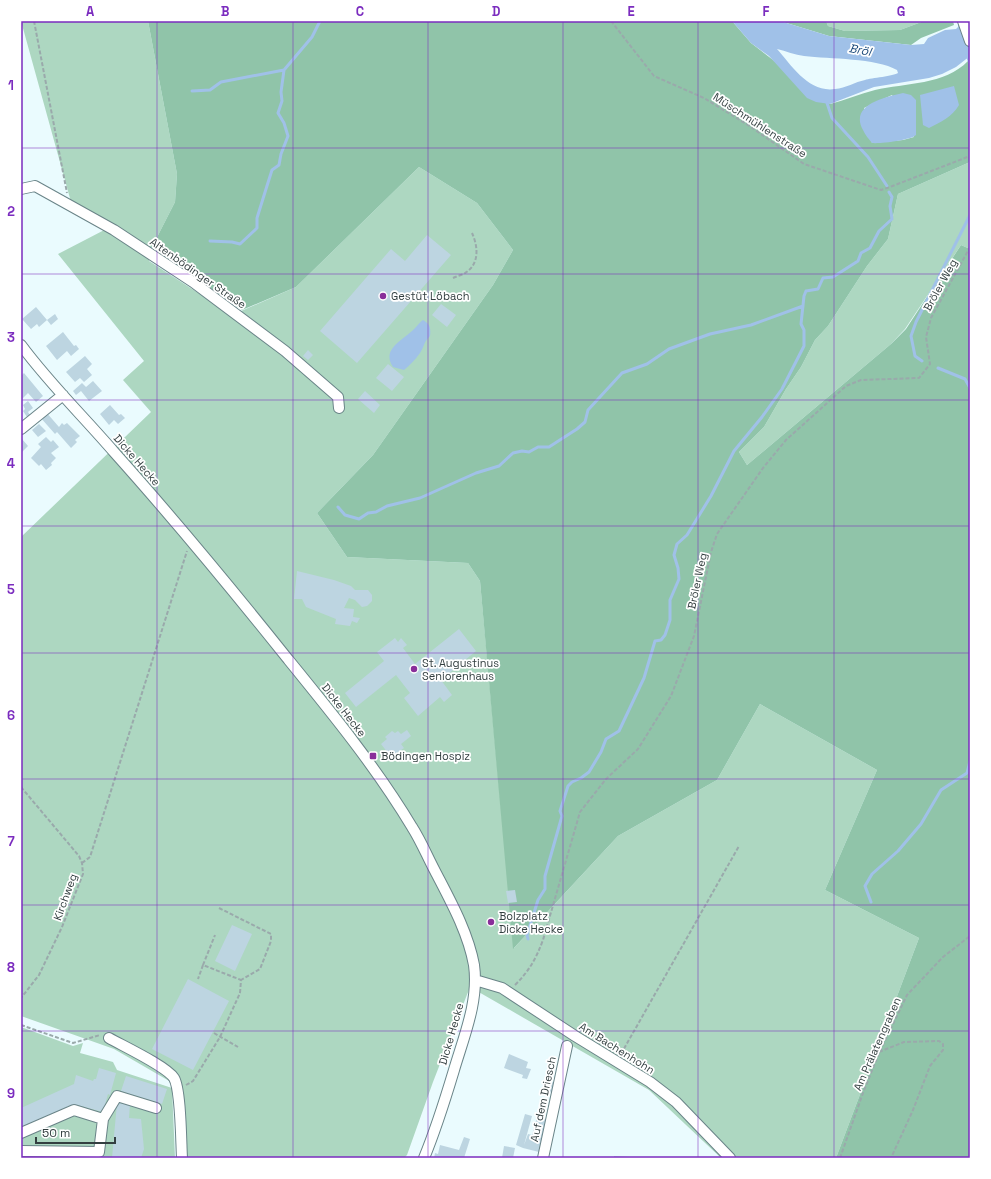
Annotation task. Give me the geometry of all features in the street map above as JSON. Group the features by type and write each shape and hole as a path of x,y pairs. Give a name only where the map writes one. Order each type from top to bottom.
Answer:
{"street":[{"path":"963,21 970,41"},
{"name":"Altenbödinger Straße","path":"21,189 35,186 114,230 193,282 286,351 338,397 339,408"},
{"name":"Dicke Hecke","path":"21,345 63,396 189,537 340,725 381,780 414,829 459,919 474,965 474,996 470,1018 433,1136 424,1158"},
{"path":"21,429 63,396"},
{"name":"Am Bachenhohn","path":"475,980 502,988 574,1036 650,1082 676,1102 730,1158"},
{"path":"108,1038 166,1069 174,1078 178,1090 182,1158"},
{"name":"Auf dem Driesch","path":"544,1158 567,1046"},
{"path":"21,1151 99,1152 103,1119 117,1096 156,1108"},
{"path":"21,1133 74,1110 103,1119"}],"path":[{"path":"34,21 69,206"},
{"name":"Müschmühlenstraße","path":"611,21 654,76 710,102 748,124 804,164 881,190 890,188 970,156"},
{"path":"453,278 466,273 474,265 476,248 472,233"},
{"name":"Bröler Weg","path":"502,988 515,985 528,972 537,958 580,812 606,779 638,749 671,696 694,636 711,552 717,534 762,468 786,440 846,386 860,380 919,378 930,364 926,337 931,318 970,247"},
{"path":"82,863 90,857 185,557 189,537"},
{"name":"Kirchweg","path":"21,787 79,856 82,863 82,874 62,927 39,975 21,998"},
{"path":"617,1061 739,846"},
{"path":"219,908 271,934 271,941 260,969 241,980"},
{"path":"198,979 215,935"},
{"name":"Am Prälatengraben","path":"840,1158 879,1053 907,995 943,957 970,936"},
{"path":"203,965 241,980"},
{"path":"178,1090 193,1081 220,1037 240,993 241,980"},
{"path":"21,1025 73,1043 98,1035 108,1038"},
{"path":"214,1033 238,1047"},
{"path":"879,1053 904,1042 939,1041 943,1044 943,1050 930,1066 913,1110 891,1158"}],"green space":[{"path":"21,21 148,21 177,174 175,202 152,247 149,261 232,315 296,287 419,167 477,203 513,250 493,285 373,455 317,513 347,557 468,563 480,581 514,948 618,836 717,780 760,704 877,770 825,890 919,938 836,1158 721,1158 649,1090 470,987 433,1082 407,1155 404,1158 187,1158 183,1089 114,1049 21,1016 21,537 151,412 123,380 144,361 58,254 112,226 71,202"},
{"path":"148,21 732,21 751,43 830,104 875,90 936,79 959,69 968,61 970,66 970,162 898,194 888,239 867,266 828,326 815,340 801,367 786,389 764,427 739,452 747,465 891,344 906,329 961,245 970,249 970,1158 836,1158 919,938 825,890 877,770 760,704 717,780 618,836 513,949 480,581 468,563 347,557 317,513 373,455 493,285 513,250 477,203 419,167 296,287 242,310 152,247 175,202 177,174","holes":["892,95 914,137 903,140 872,143 864,108"]},
{"path":"780,21 826,21 828,26 845,31 900,30 924,21 953,21 954,25 921,38 911,45 829,36"},
{"path":"826,21 924,21 900,30 845,31 828,26"},
{"path":"970,162 970,249 961,245 905,329 891,344 747,465 739,452 764,427 786,389 801,367 815,340 828,326 867,266 888,239 898,194"},
{"path":"21,1027 73,1046 83,1043 80,1053 113,1062 117,1070 172,1088 175,1158 21,1158"}],"water":[{"name":"Bröl","path":"732,21 780,21 829,36 911,45 924,44 928,38 945,30 956,29 959,21 970,21 970,56 956,67 942,74 929,78 874,87 830,104 816,102 807,98 769,56 751,43","holes":["777,49 804,56 877,63 897,70 898,73 868,79 835,89 826,89 809,83 795,70"]},
{"path":"954,86 959,105 953,113 938,124 929,128 923,125 920,95"},
{"path":"903,93 911,95 916,100 916,135 895,141 872,143 863,130 860,121 861,114 865,108 879,100"},
{"path":"423,320 429,325 430,336 425,342 420,353 404,370 393,367 390,360 392,349"}],"building":[{"name":"Gestüt Löbach","path":"427,235 451,255 357,363 320,331 391,249 405,261"},
{"path":"441,304 456,315 447,327 432,315"},
{"path":"36,307 47,320 39,327 37,324 31,329 22,319"},
{"path":"55,314 58,319 51,325 47,320"},
{"path":"63,332 74,346 76,345 79,349 71,356 67,351 57,360 46,346"},
{"path":"308,350 313,355 308,360 303,356"},
{"path":"85,356 92,364 87,369 92,375 84,382 80,378 75,382 66,372"},
{"path":"388,364 404,377 392,391 376,378"},
{"path":"24,373 43,396 36,402 28,393 21,400 21,376"},
{"path":"93,381 102,391 89,401 81,391 76,395 73,391 82,383 86,387"},
{"path":"365,391 380,405 374,413 358,399"},
{"path":"28,401 33,408 28,412 30,415 27,417 23,411 25,409 23,405"},
{"path":"110,405 119,415 121,414 125,418 118,424 114,420 109,425 100,414"},
{"path":"46,412 59,427 62,423 64,425 67,423 80,436 75,440 77,442 71,448 57,432 55,434 40,417"},
{"path":"39,424 46,431 38,437 32,430"},
{"path":"46,437 51,442 53,440 59,447 51,453 56,458 51,463 52,465 46,470 41,464 39,466 31,458 41,447 38,444"},
{"path":"22,439 28,446 21,453 21,440"},
{"path":"297,571 334,580 351,586 355,590 368,590 372,595 372,601 367,606 362,607 355,600 349,598 344,608 354,609 353,617 360,618 357,623 352,621 350,626 335,624 336,619 306,607 302,599 294,599"},
{"name":"St. Augustinus Seniorenhaus","path":"459,629 476,651 441,680 452,695 444,702 440,697 418,716 404,698 410,693 396,675 356,707 345,693 384,661 377,652 395,638 398,642 401,638 407,645 403,648 415,664"},
{"path":"407,730 411,736 401,744 404,748 391,757 381,744 387,739 385,737 392,731 395,733 398,731 401,734"},
{"path":"515,890 517,902 508,903 506,891"},
{"path":"232,925 252,934 235,971 215,961"},
{"path":"188,979 229,1001 193,1070 152,1049"},
{"path":"509,1054 528,1062 526,1068 531,1069 527,1079 522,1078 523,1075 504,1068"},
{"path":"99,1068 116,1073 110,1095 108,1094 103,1112 77,1105 21,1128 21,1108 74,1084 76,1075 93,1081 96,1079"},
{"path":"126,1076 167,1089 162,1104 121,1091"},
{"path":"545,1081 555,1083 554,1093 543,1091"},
{"path":"117,1103 130,1104 129,1118 141,1119 144,1149 141,1158 112,1158"},
{"path":"525,1114 532,1116 524,1145 528,1134 532,1135 537,1117 547,1119 539,1152 516,1145"},
{"path":"464,1137 470,1139 464,1158 434,1158 435,1153 438,1154 440,1145 459,1150"},
{"path":"504,1146 515,1148 513,1158 502,1158"},
{"path":"614,1156 630,1157 630,1158 614,1158"}],"waterway":[{"path":"210,241 240,244 257,228 257,218 272,170 279,165 281,154 288,136 284,123 278,113 282,101 281,92 284,70 312,37 320,21"},
{"path":"967,55 970,63"},
{"path":"192,91 210,90 221,82 284,70"},
{"path":"826,100 832,118 868,157 887,186"},
{"path":"528,939 527,935 538,900 545,889 545,876 562,816 560,811 568,786 589,772 601,752 606,739 619,731 644,678 655,641 661,640 665,635 670,620 670,600 679,579 678,568 674,555 677,544 687,535 711,496 734,451 762,417 782,389 804,346 804,330 801,324 804,296 806,291 818,289 823,278 833,277 858,261 861,253 870,248 879,231 892,219 890,206 892,197 889,192"},
{"path":"922,361 915,356 911,336 916,322 970,215"},
{"path":"338,507 345,515 359,519 368,513 376,512 387,506 420,498 476,473 499,466 513,453 522,451 529,452 538,447 549,447 585,422 588,410 622,373 647,364 669,349 710,334 751,325 803,306"},
{"path":"938,368 965,379 970,388"},
{"path":"871,902 865,886 872,874 898,851 921,824 941,790 967,773 970,761"}],"place":[{"name":"Gestüt Löbach","path":"383,296"},
{"name":"St. Augustinus Seniorenhaus","path":"414,669"},
{"name":"Bödingen Hospiz","path":"373,756"},
{"name":"Bolzplatz Dicke Hecke","path":"491,922"}]}
